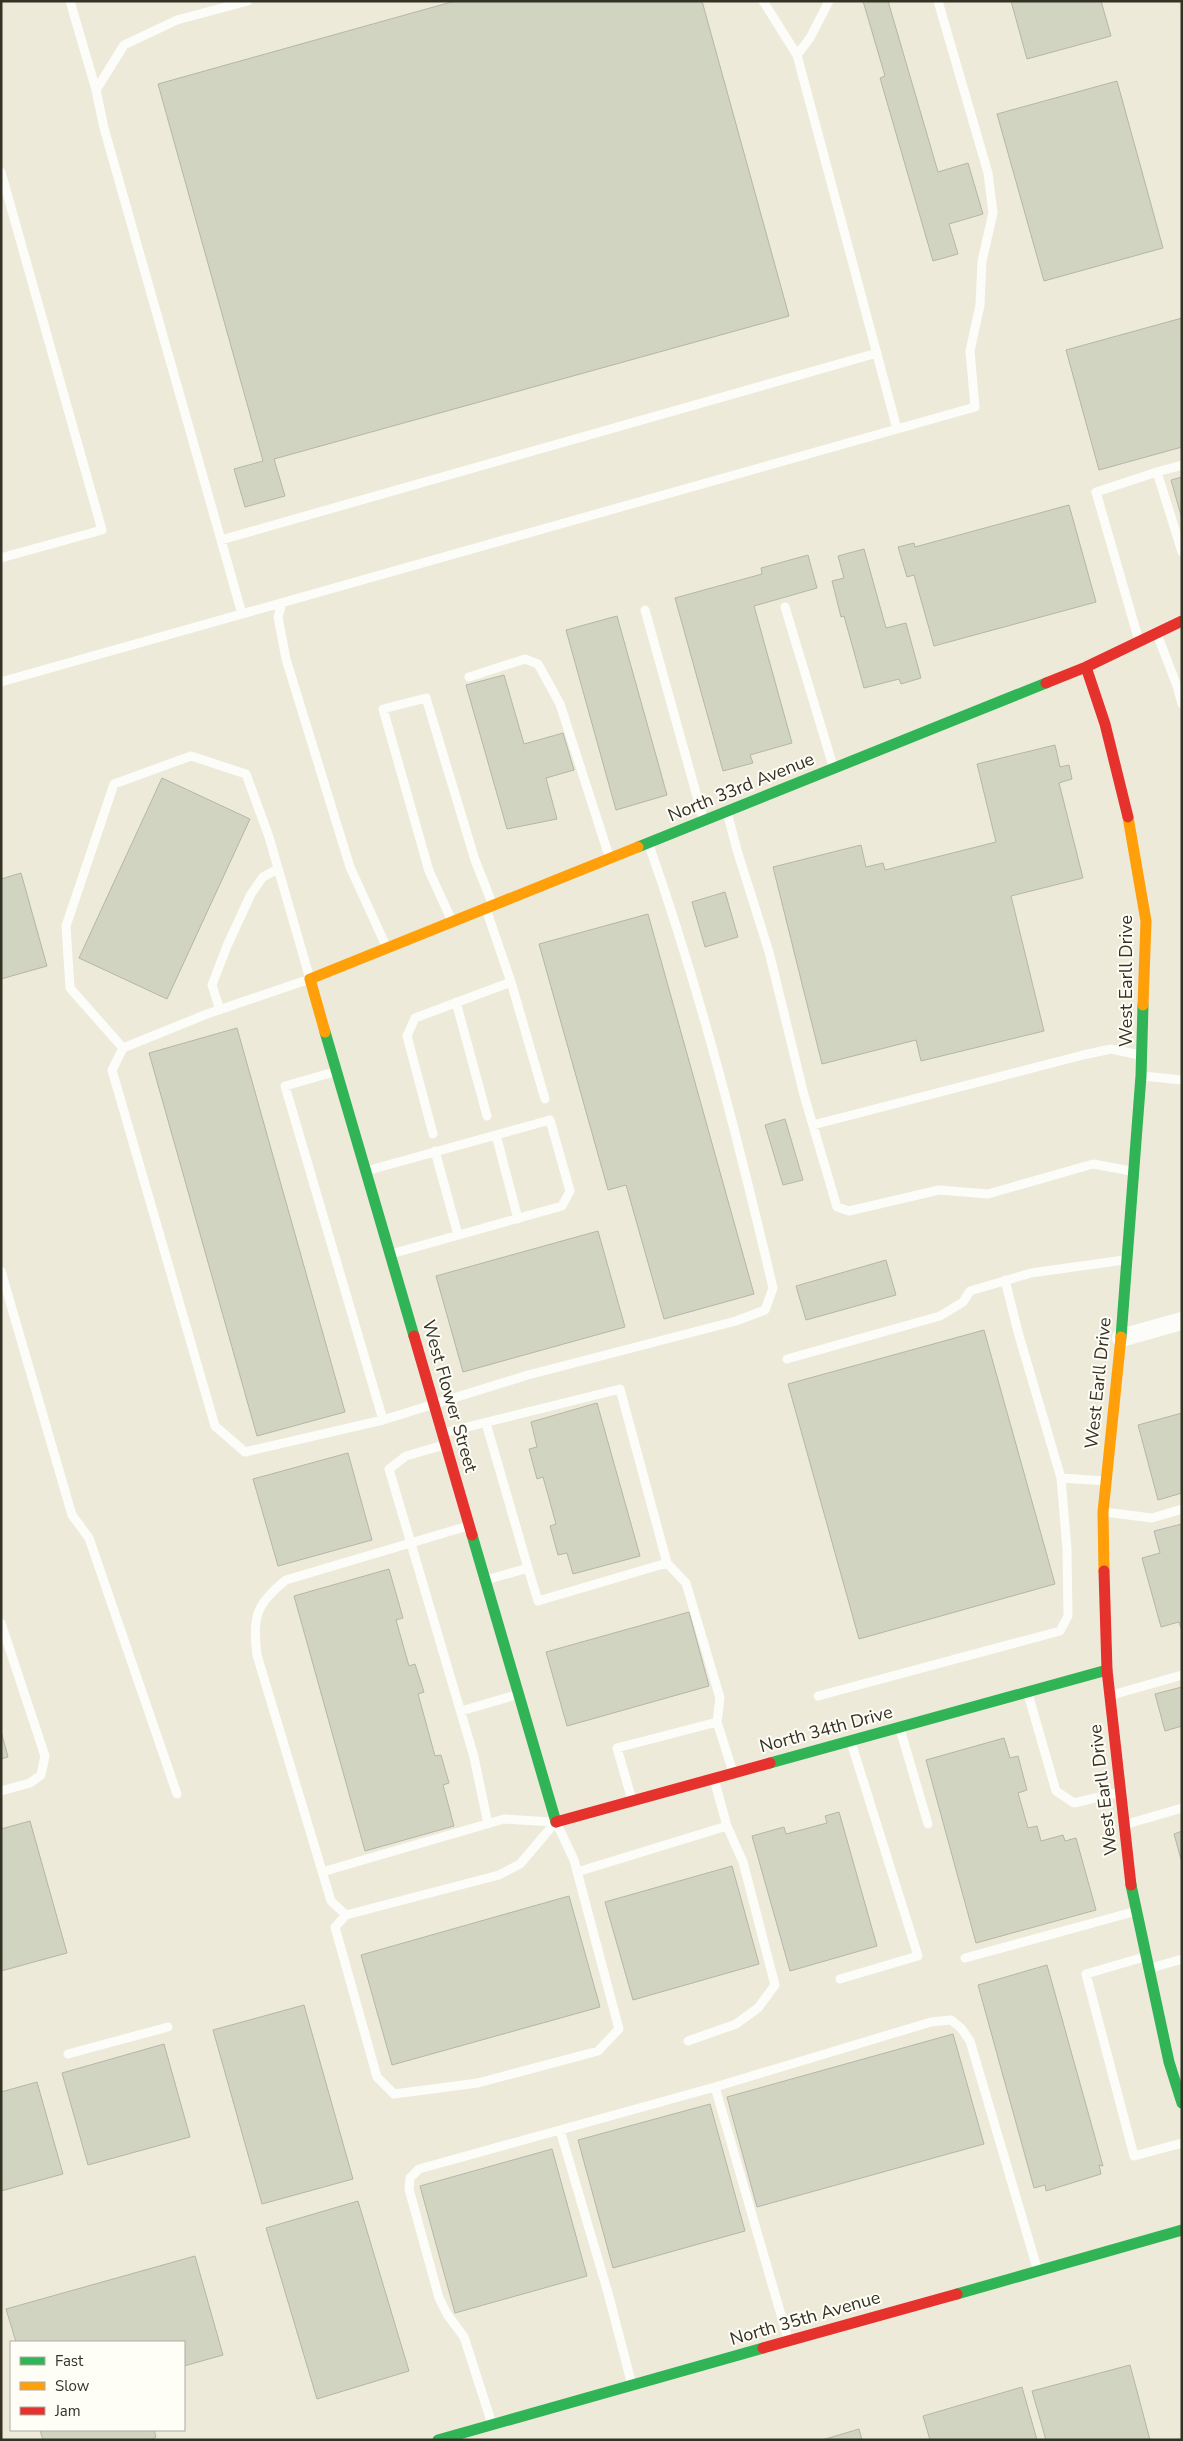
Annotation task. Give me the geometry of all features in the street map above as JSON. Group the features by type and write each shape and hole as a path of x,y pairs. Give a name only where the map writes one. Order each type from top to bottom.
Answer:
{"street":[{"name":"North 33rd Avenue","path":"310,980 1086,667 1182,622"},
{"name":"West Earll Drive","path":"1086,667 1105,724 1126,806 1146,921 1143,1055 1121,1338 1103,1512 1107,1670 1124,1825 1136,1912 1169,2062 1182,2103"},
{"name":"West Flower Street","path":"310,980 556,1822"},
{"path":"1121,1338 1182,1321"},
{"name":"North 34th Drive","path":"556,1822 1107,1670"},
{"name":"North 35th Avenue","path":"438,2440 1182,2230"}],"lane":[{"path":"70,1 96,90 104,128 242,614"},
{"path":"96,90 124,44 177,20 248,1"},
{"path":"764,1 797,55 897,429"},
{"path":"797,55 810,38 829,1"},
{"path":"1,682 975,407 970,351 980,305 982,261 993,213 988,173 938,1"},
{"path":"1,172 102,530 1,558"},
{"path":"221,540 877,353"},
{"path":"1139,642 1096,492 1182,465"},
{"path":"1157,472 1182,552"},
{"path":"282,603 278,616 286,659 350,867 387,948"},
{"path":"785,607 833,769"},
{"path":"645,610 704,820"},
{"path":"1157,633 1180,685 1182,704"},
{"path":"469,677 525,659 538,664 560,704 610,859"},
{"path":"452,922 429,871 383,709 426,698 490,907 545,1099"},
{"path":"124,1048 70,988 66,926 114,784 192,756 246,774 278,869 310,980 220,1010 124,1048 112,1070 215,1426 244,1452 383,1420 528,1375 736,1321 765,1310 774,1288 738,1135 671,909 648,843"},
{"path":"727,811 737,850 770,952 813,1125 837,1207 849,1211 939,1190 988,1194 1093,1164 1134,1171"},
{"path":"220,1010 212,985 227,946 251,894 262,877 278,869"},
{"path":"433,1134 407,1036 415,1018 511,982"},
{"path":"456,1002 487,1116"},
{"path":"813,1125 1111,1049 1143,1055"},
{"path":"337,1071 286,1086 383,1420"},
{"path":"1141,1076 1182,1080"},
{"path":"366,1171 550,1120 570,1191 562,1206 390,1254"},
{"path":"496,1135 518,1219"},
{"path":"435,1152 458,1235"},
{"path":"787,1359 940,1316 963,1302 970,1290 1031,1273 1127,1260"},
{"path":"1,1271 72,1515 89,1538 177,1794"},
{"path":"818,1696 1060,1631 1068,1616 1067,1549 1061,1478 1018,1332 1005,1280"},
{"path":"488,1824 474,1757 389,1469 406,1456 486,1422 620,1388 667,1563 686,1583 720,1698 717,1722 733,1773"},
{"path":"486,1422 538,1602 667,1563"},
{"path":"1061,1478 1106,1481"},
{"path":"1103,1512 1152,1518 1182,1509"},
{"path":"346,1915 331,1901 322,1872 257,1655 256,1617 266,1596 286,1580 469,1526"},
{"path":"485,1580 528,1568"},
{"path":"1,1623 45,1756 41,1775 30,1783 1,1791"},
{"path":"1110,1696 1182,1675"},
{"path":"1027,1692 1056,1791 1074,1803 1121,1792"},
{"path":"461,1711 518,1694"},
{"path":"632,1800 617,1748 717,1722"},
{"path":"900,1727 928,1824"},
{"path":"840,1979 918,1956 851,1740"},
{"path":"688,2041 736,2024 758,2008 775,1985 743,1862 727,1826 713,1778"},
{"path":"1124,1825 1182,1808"},
{"path":"322,1872 504,1819 556,1822"},
{"path":"556,1822 577,1872 618,2029 598,2051 478,2083 394,2094 377,2077 335,1927 346,1915 499,1875 520,1864 556,1822"},
{"path":"577,1872 727,1826"},
{"path":"965,1958 1136,1912"},
{"path":"1146,1956 1086,1974 1134,2156 1182,2143"},
{"path":"1149,1969 1182,1959"},
{"path":"492,2424 464,2337 447,2314 439,2298 409,2189 410,2178 419,2169 715,2087 931,2022 951,2020 961,2028 970,2041 1038,2271"},
{"path":"68,2054 168,2027"},
{"path":"715,2087 789,2341"},
{"path":"560,2130 608,2293 632,2385"}],"building":[{"path":"455,1 702,1 789,316 274,459 285,496 245,507 234,469 263,461 158,84"},
{"path":"863,1 888,1 938,172 968,163 983,214 949,224 958,254 933,261 880,78 885,76"},
{"path":"1011,1 1101,1 1111,36 1027,59"},
{"path":"1117,81 1163,248 1044,281 997,114"},
{"path":"1182,318 1182,447 1099,470 1066,350"},
{"path":"1182,477 1182,519 1171,480"},
{"path":"1069,505 1096,602 934,646 914,575 907,577 898,547 914,543 915,547"},
{"path":"864,549 886,628 906,623 921,678 901,684 899,679 864,688 844,616 841,617 832,581 844,578 838,556"},
{"path":"808,555 817,588 754,606 792,743 750,755 753,763 723,771 675,598 762,574 761,568"},
{"path":"617,616 667,795 616,810 566,630"},
{"path":"504,675 524,744 563,733 574,770 546,778 557,819 507,829 466,685"},
{"path":"1055,745 1060,767 1069,765 1072,779 1059,783 1083,878 1011,896 1044,1031 921,1061 916,1040 822,1064 773,867 861,845 866,867 883,863 885,870 996,842 977,764"},
{"path":"162,778 250,819 167,999 79,958"},
{"path":"21,873 47,966 1,979 1,879"},
{"path":"725,892 738,937 705,947 692,902"},
{"path":"648,914 754,1294 664,1319 626,1185 608,1190 539,944"},
{"path":"237,1028 345,1412 257,1436 149,1053"},
{"path":"785,1119 803,1180 783,1185 765,1125"},
{"path":"598,1231 625,1327 463,1372 436,1276"},
{"path":"886,1260 896,1295 806,1320 796,1286"},
{"path":"984,1330 1055,1584 859,1639 788,1384"},
{"path":"597,1403 640,1556 573,1574 567,1553 558,1555 550,1526 556,1524 543,1477 537,1479 529,1449 537,1447 531,1422"},
{"path":"1182,1413 1182,1493 1158,1500 1138,1425"},
{"path":"348,1453 372,1540 278,1566 253,1479"},
{"path":"1182,1524 1182,1631 1179,1622 1161,1627 1142,1558 1160,1553 1154,1531"},
{"path":"389,1569 403,1618 396,1620 409,1666 415,1664 424,1692 418,1694 435,1756 441,1755 449,1783 443,1785 454,1826 365,1851 294,1596"},
{"path":"689,1612 709,1686 567,1726 546,1652"},
{"path":"1182,1687 1182,1726 1165,1731 1155,1694"},
{"path":"1,1731 8,1757 1,1759"},
{"path":"1004,1738 1010,1758 1018,1756 1027,1790 1018,1793 1028,1828 1037,1826 1041,1841 1063,1835 1065,1841 1076,1838 1096,1910 976,1943 926,1760"},
{"path":"839,1812 877,1946 790,1971 752,1836 784,1827 786,1834 827,1823 825,1816"},
{"path":"30,1821 67,1953 1,1971 1,1829"},
{"path":"1182,1831 1182,1863 1174,1834"},
{"path":"732,1866 759,1964 633,2000 605,1902"},
{"path":"569,1896 600,2007 392,2065 361,1955"},
{"path":"1047,1965 1103,2166 1099,2165 1101,2174 1046,2191 1045,2185 1034,2188 978,1985"},
{"path":"304,2005 353,2179 262,2204 213,2030"},
{"path":"953,2034 984,2144 757,2207 727,2097"},
{"path":"164,2044 190,2137 88,2165 62,2073"},
{"path":"37,2082 63,2174 1,2191 1,2092"},
{"path":"710,2104 745,2231 613,2268 578,2140"},
{"path":"552,2149 587,2276 455,2313 420,2186"},
{"path":"358,2201 409,2371 317,2399 266,2228"},
{"path":"195,2256 223,2355 185,2366 185,2341 16,2341 6,2309"},
{"path":"1130,2365 1150,2440 1046,2440 1032,2391"},
{"path":"1022,2387 1037,2440 930,2440 923,2416"},
{"path":"859,2429 862,2440 822,2440"},
{"path":"40,2431 154,2431 156,2437 150,2440 43,2440"}],"traffic: fast":[{"path":"638,847 1046,683"},
{"path":"1121,1337 1141,1076 1143,1005"},
{"path":"325,1032 414,1336"},
{"path":"472,1535 556,1822"},
{"path":"770,1763 1107,1670"},
{"path":"1131,1885 1169,2062 1182,2103"},
{"path":"957,2294 1182,2230"},
{"path":"438,2440 763,2348"}],"traffic: slow":[{"path":"1128,817 1146,921 1143,1005"},
{"path":"325,1032 310,979 638,847"},
{"path":"1104,1571 1103,1512 1121,1337"}],"traffic: jam":[{"path":"1046,683 1086,667 1182,621"},
{"path":"1086,667 1105,724 1128,817"},
{"path":"414,1336 472,1535"},
{"path":"1104,1571 1107,1670 1131,1885"},
{"path":"556,1822 770,1763"},
{"path":"763,2348 957,2294"}]}
